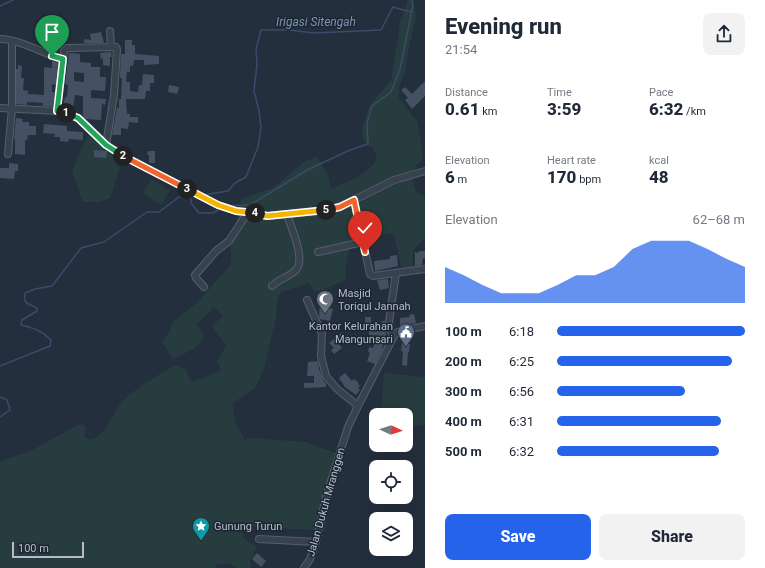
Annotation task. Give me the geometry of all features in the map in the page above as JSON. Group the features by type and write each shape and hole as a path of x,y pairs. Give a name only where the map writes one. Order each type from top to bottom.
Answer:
{"street":[{"path":"110,32 111,47"},
{"path":"0,39 12,41 63,59"},
{"path":"8,154 12,108 12,41"},
{"path":"57,111 64,51 70,47 111,47 117,49 114,95 106,145"},
{"path":"0,108 57,111 70,114 78,118 106,145 122,155 218,205 236,211 267,216 331,210 394,180 425,171"},
{"path":"354,200 369,269 373,276 425,269"},
{"path":"204,287 195,275 216,251 229,241 248,212"},
{"path":"272,286 295,271 299,264 298,247 287,215"},
{"path":"318,252 363,242"},
{"path":"396,273 389,322 393,338 398,332 425,326"},
{"path":"307,300 322,334 321,356 326,376 336,388 358,406"},
{"name":"Jalan Dukuh Mranggen","path":"304,568 310,559 316,542 326,497 346,433 358,406 393,338"},
{"path":"259,539 316,542"}],"green space":[{"path":"408,0 413,0 416,16 406,69 399,86 399,98 417,121 423,153 422,161 416,165 413,180 416,193 425,196 425,237 413,251 412,268 402,269 394,235 385,234 369,242 351,241 345,272 346,280 319,291 314,291 309,283 281,292 277,300 276,318 264,369 255,388 233,403 235,421 245,440 249,438 306,442 344,458 330,505 325,530 263,528 248,524 242,530 243,538 257,547 250,561 251,568 236,568 229,563 216,565 215,568 0,568 0,463 32,450 78,425 83,424 86,427 84,436 87,439 97,437 106,428 119,406 131,394 176,365 185,369 192,382 218,372 221,369 217,362 226,346 212,326 223,316 214,307 197,324 204,337 194,349 173,359 162,342 170,331 173,322 197,303 231,264 231,249 228,239 242,209 240,199 273,188 304,162 317,156 328,176 331,189 364,173 374,163 377,158 373,148 364,142 362,133 363,125 370,105 391,80 400,23"},
{"path":"90,134 109,150 120,167 110,198 99,202 83,202 72,172 84,143"},
{"path":"152,179 170,191 161,205 143,193"},
{"path":"384,373 425,377 425,426 413,425 413,408 382,408"}],"building":[{"path":"101,32 104,43 84,43 84,39 91,40 90,34"},
{"path":"125,40 132,40 132,45 135,45 135,54 159,56 159,64 144,65 144,60 134,60 133,66 130,66 130,72 127,72 126,82 130,82 130,91 138,92 139,85 142,85 143,74 154,75 154,83 150,83 150,91 146,91 145,99 126,99 127,114 130,114 130,117 138,117 138,123 129,122 128,129 121,128 121,135 112,135 117,108 119,108 119,99 121,99 121,54 125,54"},
{"path":"111,52 112,57 110,57 110,66 103,65 103,58 101,59 100,53"},
{"path":"69,53 80,54 80,62 91,63 91,67 100,67 100,77 106,77 105,91 91,90 91,98 106,99 105,105 102,104 101,120 86,119 83,116 83,96 75,95 73,109 63,107 65,97 67,97 68,85 65,84","holes":["74,72 84,73 84,82 74,81"]},
{"path":"52,61 58,62 56,85 52,84 52,92 55,92 53,106 43,106 43,103 27,102 27,105 16,104 16,69 18,69 18,65 22,66 21,78 24,78 23,90 28,91 28,94 44,95 44,67 52,68"},
{"path":"425,81 425,96 412,109 405,100 408,98 401,90 405,87 412,94"},
{"path":"169,85 179,87 177,94 168,92"},
{"path":"16,118 23,119 22,122 29,122 29,126 36,126 36,135 28,135 27,140 25,140 25,155 15,154 14,139"},
{"path":"44,124 67,126 67,131 83,132 83,140 69,139 68,142 60,141 60,137 54,137 55,134 43,133"},
{"path":"94,150 107,151 106,158 94,157"},
{"path":"148,151 155,151 155,163 149,163 149,155 147,155"},
{"path":"9,163 18,164 18,171 15,171 14,179 0,178 0,168 9,168"},
{"path":"419,251 425,251 425,258 423,258 422,265 415,266 415,252 419,253"},
{"path":"397,255 398,266 375,271 374,261 390,259 390,256"},
{"path":"388,279 389,288 380,290 377,280"},
{"name":"Masjid Toriqul Jannah","path":"320,306 333,309 330,321 320,319"},
{"path":"414,314 416,323 400,326 400,318 410,317 409,315"},
{"path":"365,317 371,317 371,324 381,325 382,321 385,321 386,336 369,335 369,324 365,324"},
{"path":"341,333 345,337 338,343 342,348 334,354 331,350 334,348 329,343"},
{"path":"375,342 383,344 382,350 375,364 367,361 370,353 368,352 369,347 373,348"},
{"path":"402,343 410,344 407,366 402,365"},
{"path":"318,361 319,369 324,382 326,383 326,387 304,388 304,383 314,383 314,376 307,376 308,362"},
{"path":"345,373 352,381 354,379 358,382 358,385 361,385 358,388 360,390 356,395 345,387 339,378"},
{"path":"257,553 266,561 261,567 252,559"}],"waterway":[{"path":"0,6 13,0"},
{"path":"225,206 250,205 307,170 350,150 368,144 367,123 372,106 391,92 400,69 413,5 412,0"},
{"name":"Irigasi Sitengah","path":"203,195 228,191 235,183 246,177 258,147 261,127 254,91 257,64 256,49 261,30 290,30 313,33 381,30 393,7 411,12"},
{"path":"0,366 50,346 51,340 44,334 21,325 22,320 37,311 37,308 26,302 25,293 35,289 52,286 81,248 104,242 147,212 159,212 179,197 185,195 191,198 191,203 199,213 213,213 220,209"},
{"path":"0,397 7,400 10,410 0,417"}],"place":[{"name":"Masjid Toriqul Jannah","path":"325,314"},
{"name":"Kantor Kelurahan Mangunsari","path":"406,347"},
{"name":"Gunung Turun","path":"201,541"}],"route":[{"path":"52,56 63,59 57,111 70,114 78,118 106,145 122,155 218,205 236,211 267,216 287,215 331,210 354,200 365,252"}]}
